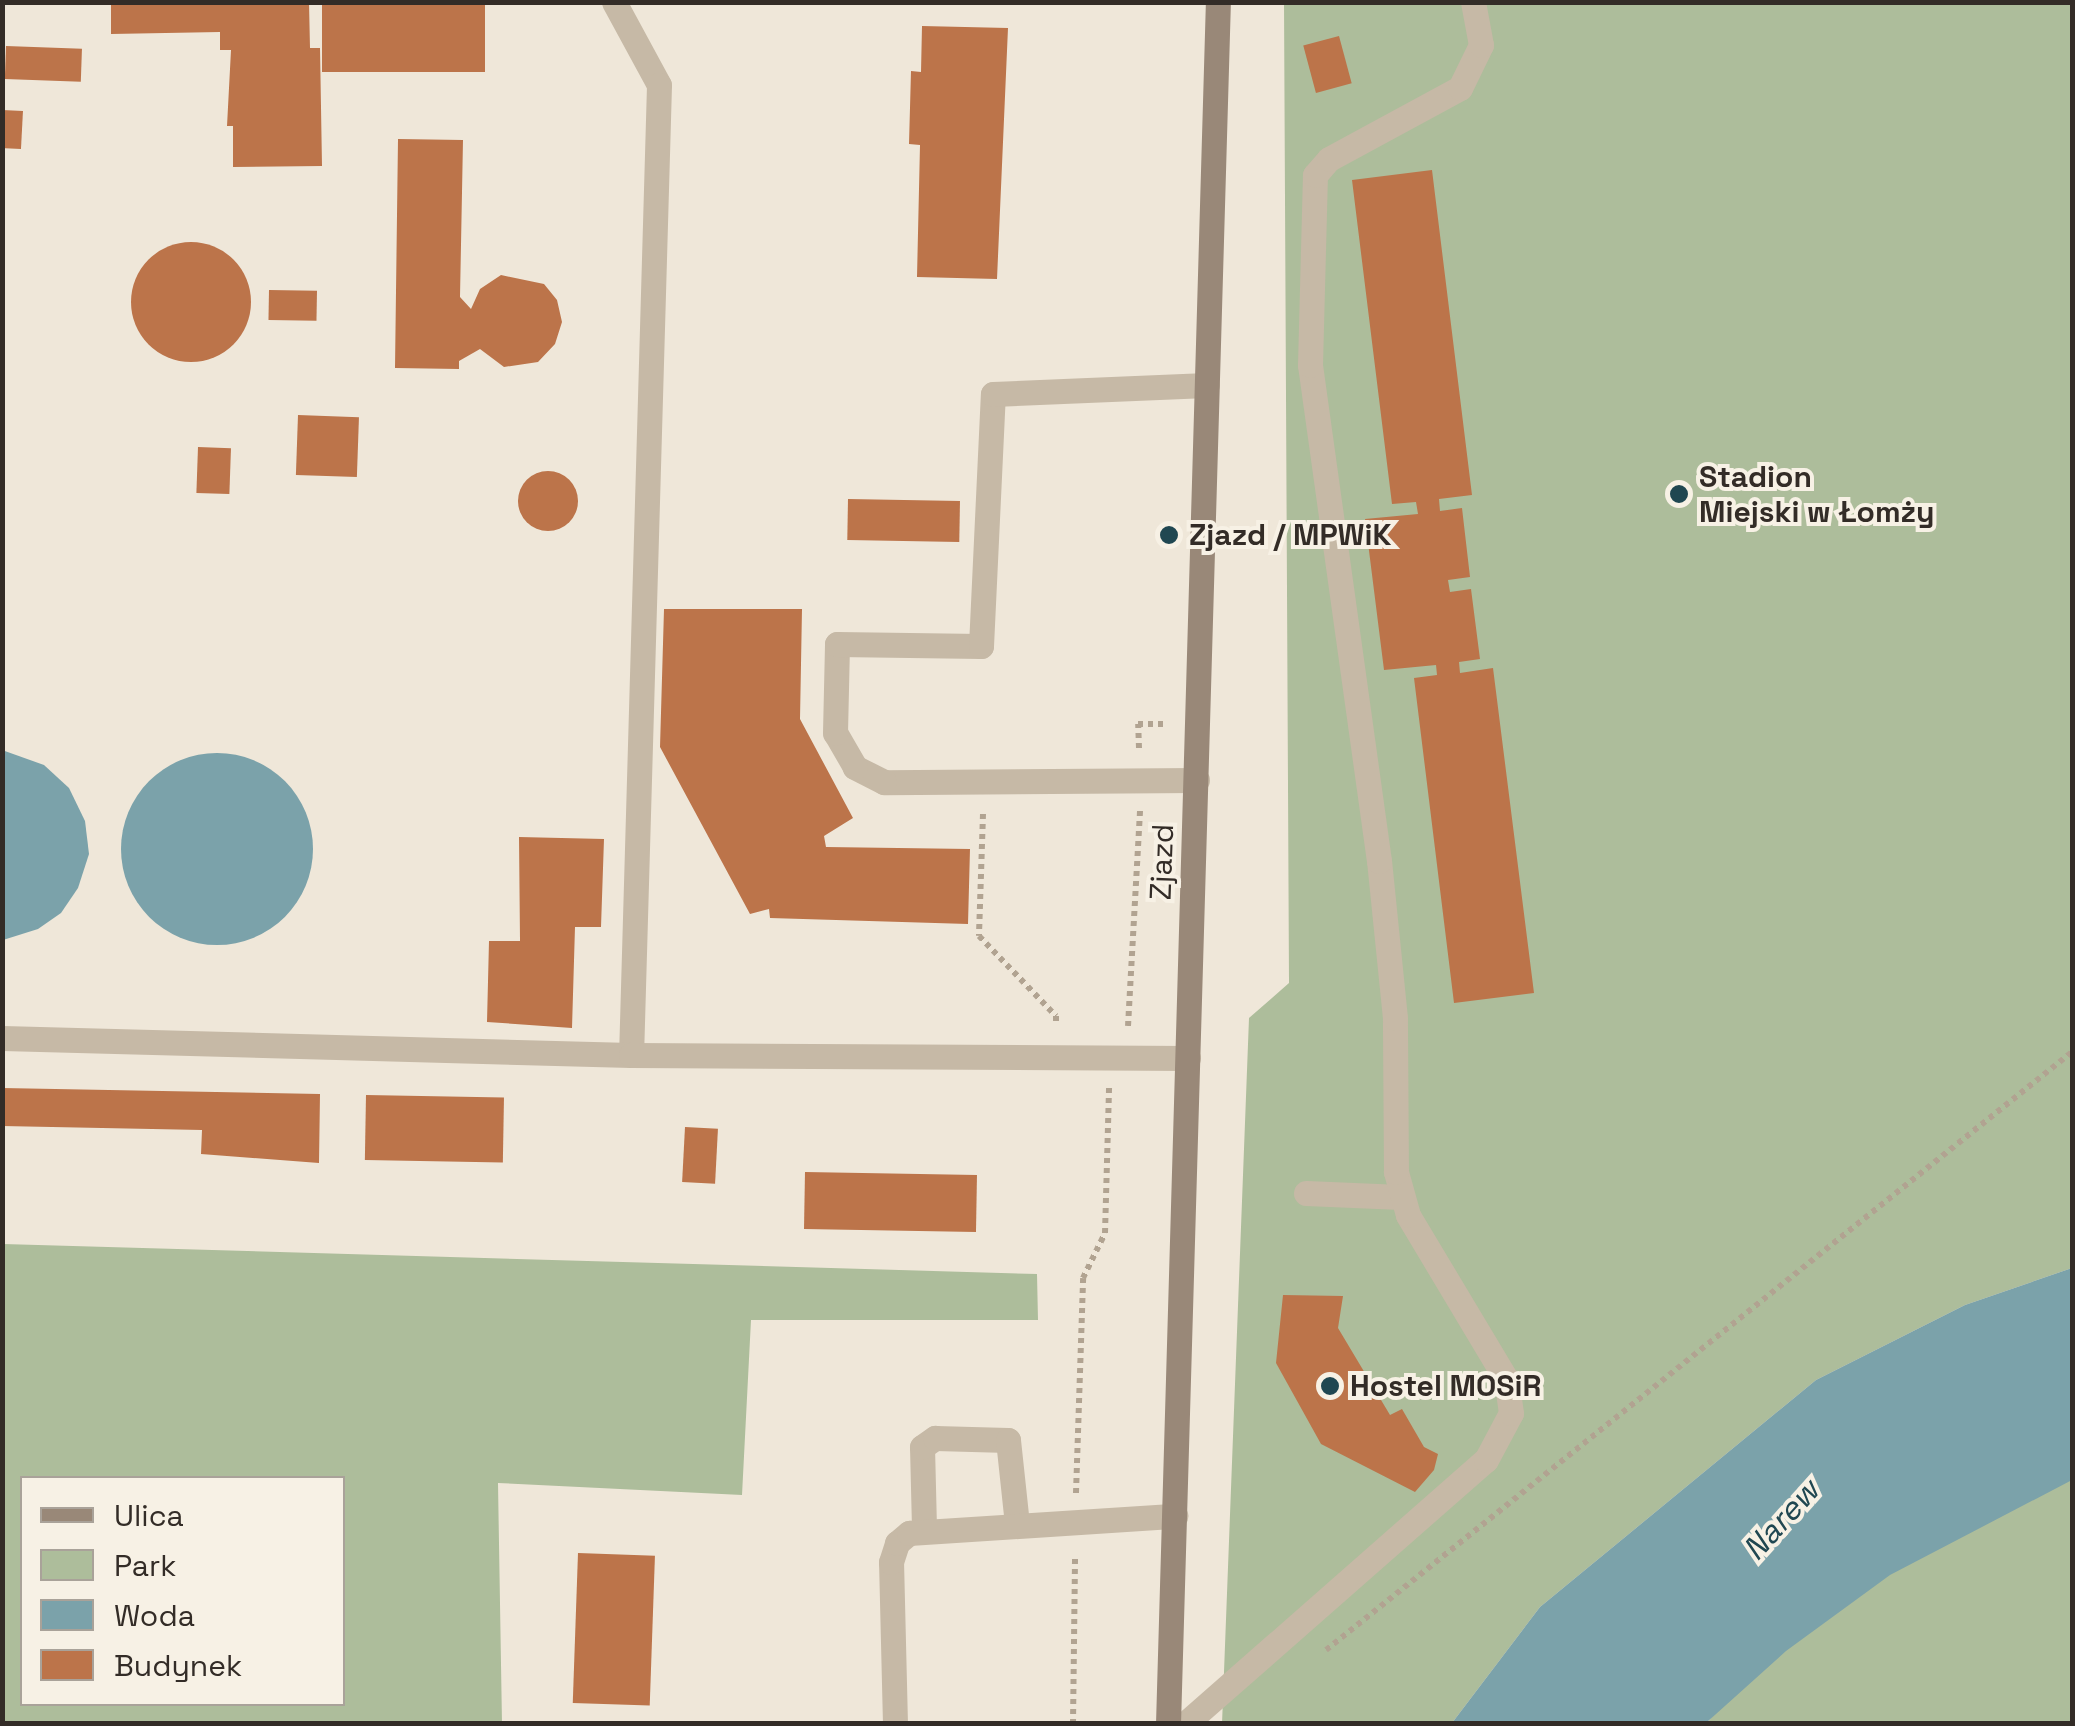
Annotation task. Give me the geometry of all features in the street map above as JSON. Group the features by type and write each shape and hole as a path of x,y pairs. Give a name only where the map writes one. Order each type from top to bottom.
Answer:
{"main road":[{"name":"Zjazd","path":"1168,1724 1218,2"}],"lane":[{"path":"614,2 659,85 631,1055"},
{"path":"1185,1724 1486,1460 1508,1426 1506,1378 1401,1196 1395,1018 1379,861 1310,365 1316,175 1329,159 1460,88 1481,46 1474,2"},
{"path":"1197,780 884,782 855,766 836,733 836,644 982,646 993,394 1208,385"},
{"path":"2,1038 631,1055 1110,1054 1188,1058"},
{"path":"1306,1193 1401,1196"},
{"path":"924,1528 922,1448 935,1438 1008,1440 1017,1524"},
{"path":"895,1724 891,1562 897,1543 924,1528 1175,1516"}],"path":[{"path":"1073,1724 1083,1278 1105,1233 1111,1034 1126,1030 1132,1018 1141,781 1138,724 1198,724"},
{"path":"984,782 979,936 1056,1016 1056,1056"},
{"path":"1311,1662 2072,1052"}],"green space":[{"name":"Stadion Miejski w Łomży","path":"1284,3 2072,3 2072,1268 1965,1305 1816,1380 1540,1607 1452,1723 1222,1724 1249,1018 1289,983"},
{"path":"3,1244 1037,1274 1038,1320 751,1320 742,1495 498,1483 502,1723 3,1723"},
{"path":"2072,1462 2072,1723 1706,1724 1763,1658 1956,1512"}],"water":[{"path":"2,750 44,765 69,788 85,821 89,854 78,888 61,913 38,929 3,940"},
{"path":"217,753 254,760 285,781 306,812 313,849 306,886 285,917 254,938 217,945 180,938 149,917 128,886 121,849 128,812 149,781 180,760"},
{"name":"Narew","path":"2072,1268 2072,1480 1890,1575 1786,1651 1706,1723 1452,1723 1540,1607 1816,1380 1965,1305"}],"building":[{"path":"111,2 309,2 310,48 320,48 322,166 233,167 233,126 227,126 231,50 220,50 220,32 111,34"},
{"path":"322,2 485,2 485,72 322,72"},
{"path":"922,26 1008,28 997,279 917,277 920,145 909,144 911,71 921,72"},
{"path":"1339,36 1352,83 1316,93 1303,46"},
{"path":"6,46 82,49 81,82 5,79"},
{"path":"2,110 23,111 21,149 2,148"},
{"path":"398,139 463,140 460,297 471,309 480,289 501,275 544,284 557,300 562,322 555,344 538,362 504,367 480,349 459,361 459,369 395,368"},
{"path":"1432,170 1472,495 1439,499 1440,511 1462,508 1470,577 1448,580 1450,592 1471,589 1480,659 1459,662 1460,673 1493,668 1534,993 1454,1003 1414,678 1437,675 1436,665 1384,670 1365,519 1418,514 1416,502 1392,504 1352,180"},
{"path":"191,242 214,247 233,260 246,279 251,302 246,325 233,344 214,357 191,362 168,357 149,344 136,325 131,302 136,279 149,260 168,247"},
{"path":"269,290 317,291 316,321 268,320"},
{"path":"298,415 359,417 357,477 296,475"},
{"path":"198,447 231,448 229,494 196,493"},
{"path":"548,471 569,480 578,501 569,522 548,531 527,522 518,501 527,480"},
{"path":"848,499 960,501 959,542 847,540"},
{"path":"664,609 802,609 800,719 853,818 824,836 826,847 970,849 968,924 770,918 769,909 750,914 660,747"},
{"path":"519,837 604,839 601,927 575,927 572,1028 487,1022 489,941 520,941"},
{"path":"2,1088 320,1094 319,1163 201,1154 202,1130 2,1126"},
{"path":"366,1095 504,1097 503,1162 365,1160"},
{"path":"685,1127 718,1129 715,1184 682,1182"},
{"path":"805,1172 977,1175 976,1232 804,1229"},
{"name":"Hostel MOSiR","path":"1283,1295 1343,1296 1338,1328 1390,1415 1402,1409 1424,1447 1438,1454 1434,1470 1415,1492 1321,1444 1276,1363"},
{"path":"578,1553 655,1556 650,1706 573,1703"}],"place":[{"name":"Stadion Miejski w Łomży","path":"1679,494"},
{"name":"Zjazd / MPWiK","path":"1169,535"},
{"name":"Hostel MOSiR","path":"1330,1386"}]}
